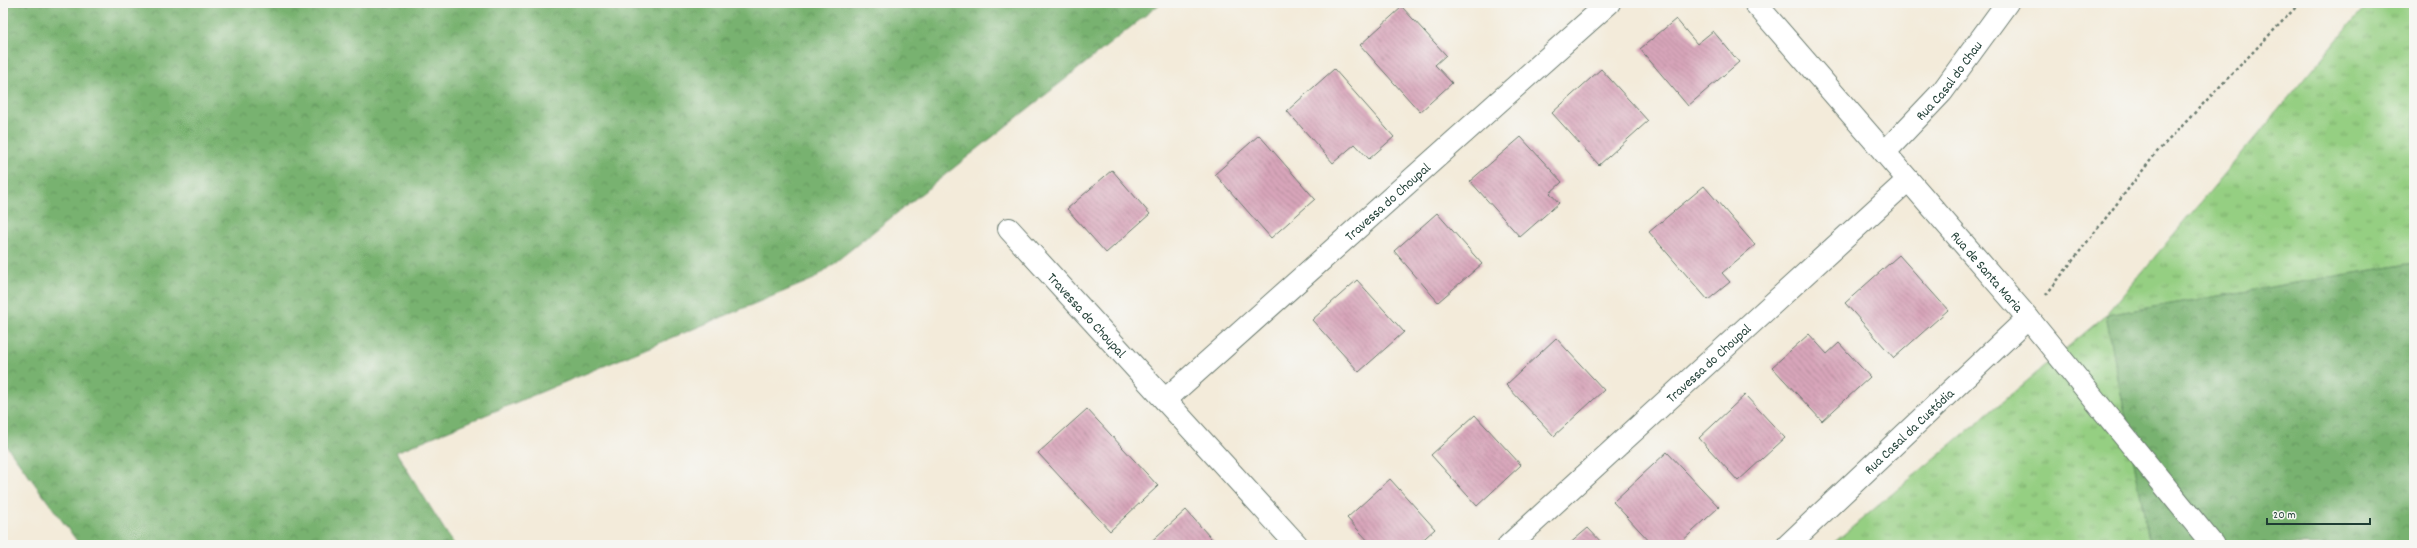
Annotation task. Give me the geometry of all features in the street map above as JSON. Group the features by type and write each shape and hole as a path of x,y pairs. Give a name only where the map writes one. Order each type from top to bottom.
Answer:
{"street":[{"name":"Travessa do Choupal","path":"1165,400 1609,3"},
{"name":"Rua de Santa Maria","path":"1755,3 2028,318 2214,545"},
{"name":"Rua Casal do Chau","path":"1885,152 1942,92 2007,3"},
{"name":"Travessa do Choupal","path":"1510,545 1908,180"},
{"name":"Travessa do Choupal","path":"1008,229 1298,545"},
{"name":"Rua Casal da Custódia","path":"1788,545 2028,318"}],"path":[{"path":"2028,318 2157,152 2300,3"}],"green space":[{"path":"3,3 1161,3 814,279 396,452 454,545 80,545 3,441"},
{"path":"2368,3 2414,3 2414,263 2106,315"},
{"path":"2414,263 2414,545 2150,545 2106,315"},
{"path":"2106,315 2150,545 1831,545"}],"building":[{"path":"1402,7 1446,55 1435,65 1452,83 1420,112 1360,45"},
{"path":"1676,19 1697,44 1713,31 1739,62 1688,106 1640,49"},
{"path":"1334,69 1394,137 1369,159 1355,144 1333,163 1287,111"},
{"path":"1601,69 1648,121 1599,165 1552,113"},
{"path":"1259,135 1315,199 1271,238 1215,174"},
{"path":"1521,137 1562,182 1550,193 1559,203 1520,237 1470,181"},
{"path":"1112,170 1150,214 1106,253 1067,209"},
{"path":"1704,186 1755,245 1722,273 1730,282 1708,300 1649,232"},
{"path":"1437,213 1482,264 1438,302 1394,251"},
{"path":"1899,255 1948,310 1894,358 1845,303"},
{"path":"1357,280 1404,332 1359,372 1312,320"},
{"path":"1809,334 1827,354 1839,343 1870,377 1822,421 1772,367"},
{"path":"1556,338 1604,390 1554,436 1506,385"},
{"path":"1745,395 1785,438 1738,481 1699,438"},
{"path":"1087,409 1158,486 1110,531 1038,453"},
{"path":"1475,415 1521,465 1477,506 1431,455"},
{"path":"1667,452 1719,507 1678,545 1653,545 1613,502"},
{"path":"1390,479 1435,529 1417,545 1372,545 1347,518"},
{"path":"1186,510 1217,545 1147,545"},
{"path":"1588,528 1604,545 1568,545"}]}
